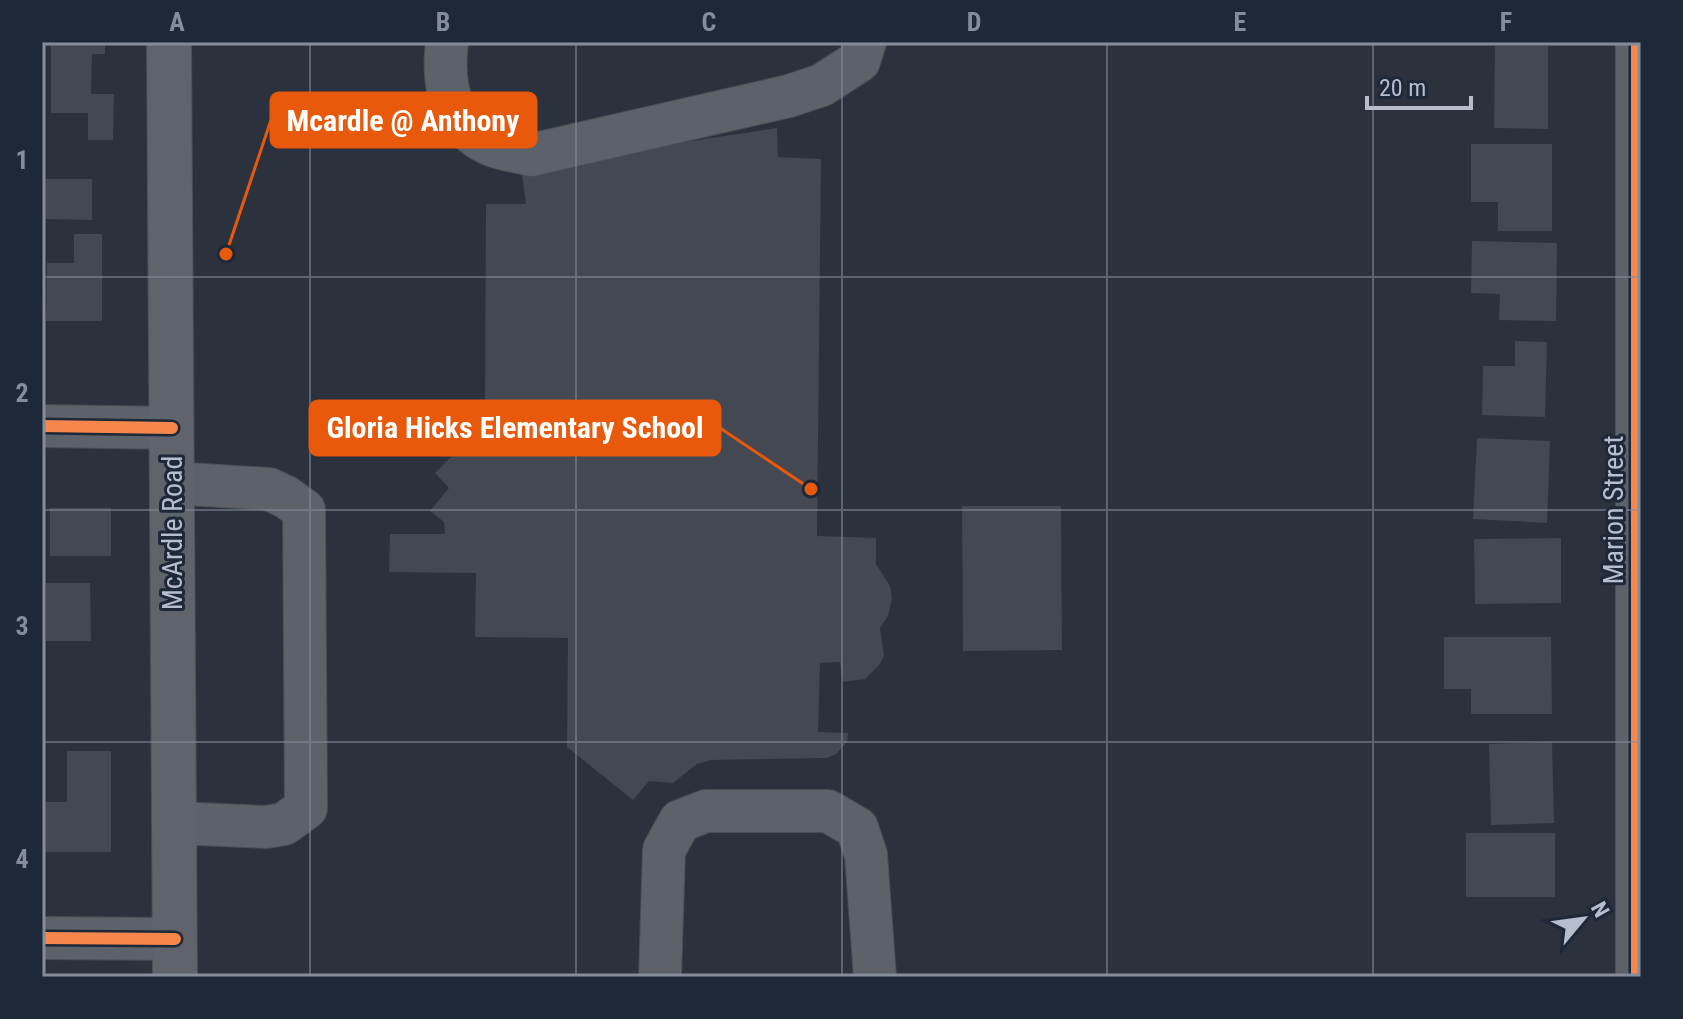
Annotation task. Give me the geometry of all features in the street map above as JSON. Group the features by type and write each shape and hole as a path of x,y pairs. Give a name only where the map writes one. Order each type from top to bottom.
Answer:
{"main road":[{"name":"McArdle Road","path":"169,42 175,958"}],"street":[{"path":"447,42 446,88 465,129 490,145 531,155 789,96 822,85 859,61 865,42"},
{"name":"Marion Street","path":"1637,42 1637,977"},
{"path":"42,426 172,428"},
{"path":"172,483 269,489 304,510 306,808 284,824 275,826 174,823"},
{"path":"660,977 664,850 680,821 706,811 828,811 857,828 866,855 875,977"},
{"path":"42,938 175,958"}],"building":[{"path":"51,42 105,42 105,54 92,54 91,94 114,94 113,140 88,140 88,113 51,113"},
{"path":"1495,46 1548,46 1548,129 1494,128"},
{"path":"777,128 778,157 821,159 817,536 876,538 876,564 890,586 892,598 888,616 880,628 884,656 865,679 843,682 840,662 820,663 818,732 848,733 847,742 836,754 827,758 711,760 697,764 673,783 649,781 633,800 567,747 568,638 475,637 476,573 389,572 390,534 445,534 444,522 430,511 449,488 435,473 455,453 439,436 458,415 472,425 485,413 486,204 526,204 521,167"},
{"path":"1471,144 1552,144 1552,231 1498,231 1498,202 1471,202"},
{"path":"42,179 92,179 92,220 42,219"},
{"path":"74,234 102,234 102,321 46,321 47,263 74,263"},
{"path":"1472,241 1557,243 1556,321 1499,320 1500,294 1471,293"},
{"path":"1515,341 1547,342 1545,417 1482,415 1483,366 1515,366"},
{"path":"1477,438 1550,441 1547,523 1473,519"},
{"path":"962,506 1061,506 1062,650 963,651"},
{"path":"50,508 111,508 111,556 50,556"},
{"path":"1561,538 1561,603 1475,604 1474,539"},
{"path":"46,583 90,583 91,641 46,641"},
{"path":"1444,637 1551,637 1552,714 1471,714 1471,689 1444,689"},
{"path":"1552,742 1554,823 1491,825 1489,744"},
{"path":"67,751 111,751 111,852 45,852 45,802 67,802"},
{"path":"1466,833 1555,833 1555,897 1466,897"}],"cycle path":[{"path":"1637,42 1637,977"},
{"path":"42,426 172,428"},
{"path":"42,938 175,939"}],"place":[{"name":"Mcardle @ Anthony","path":"226,254"},
{"name":"Gloria Hicks Elementary School","path":"811,489"}]}
